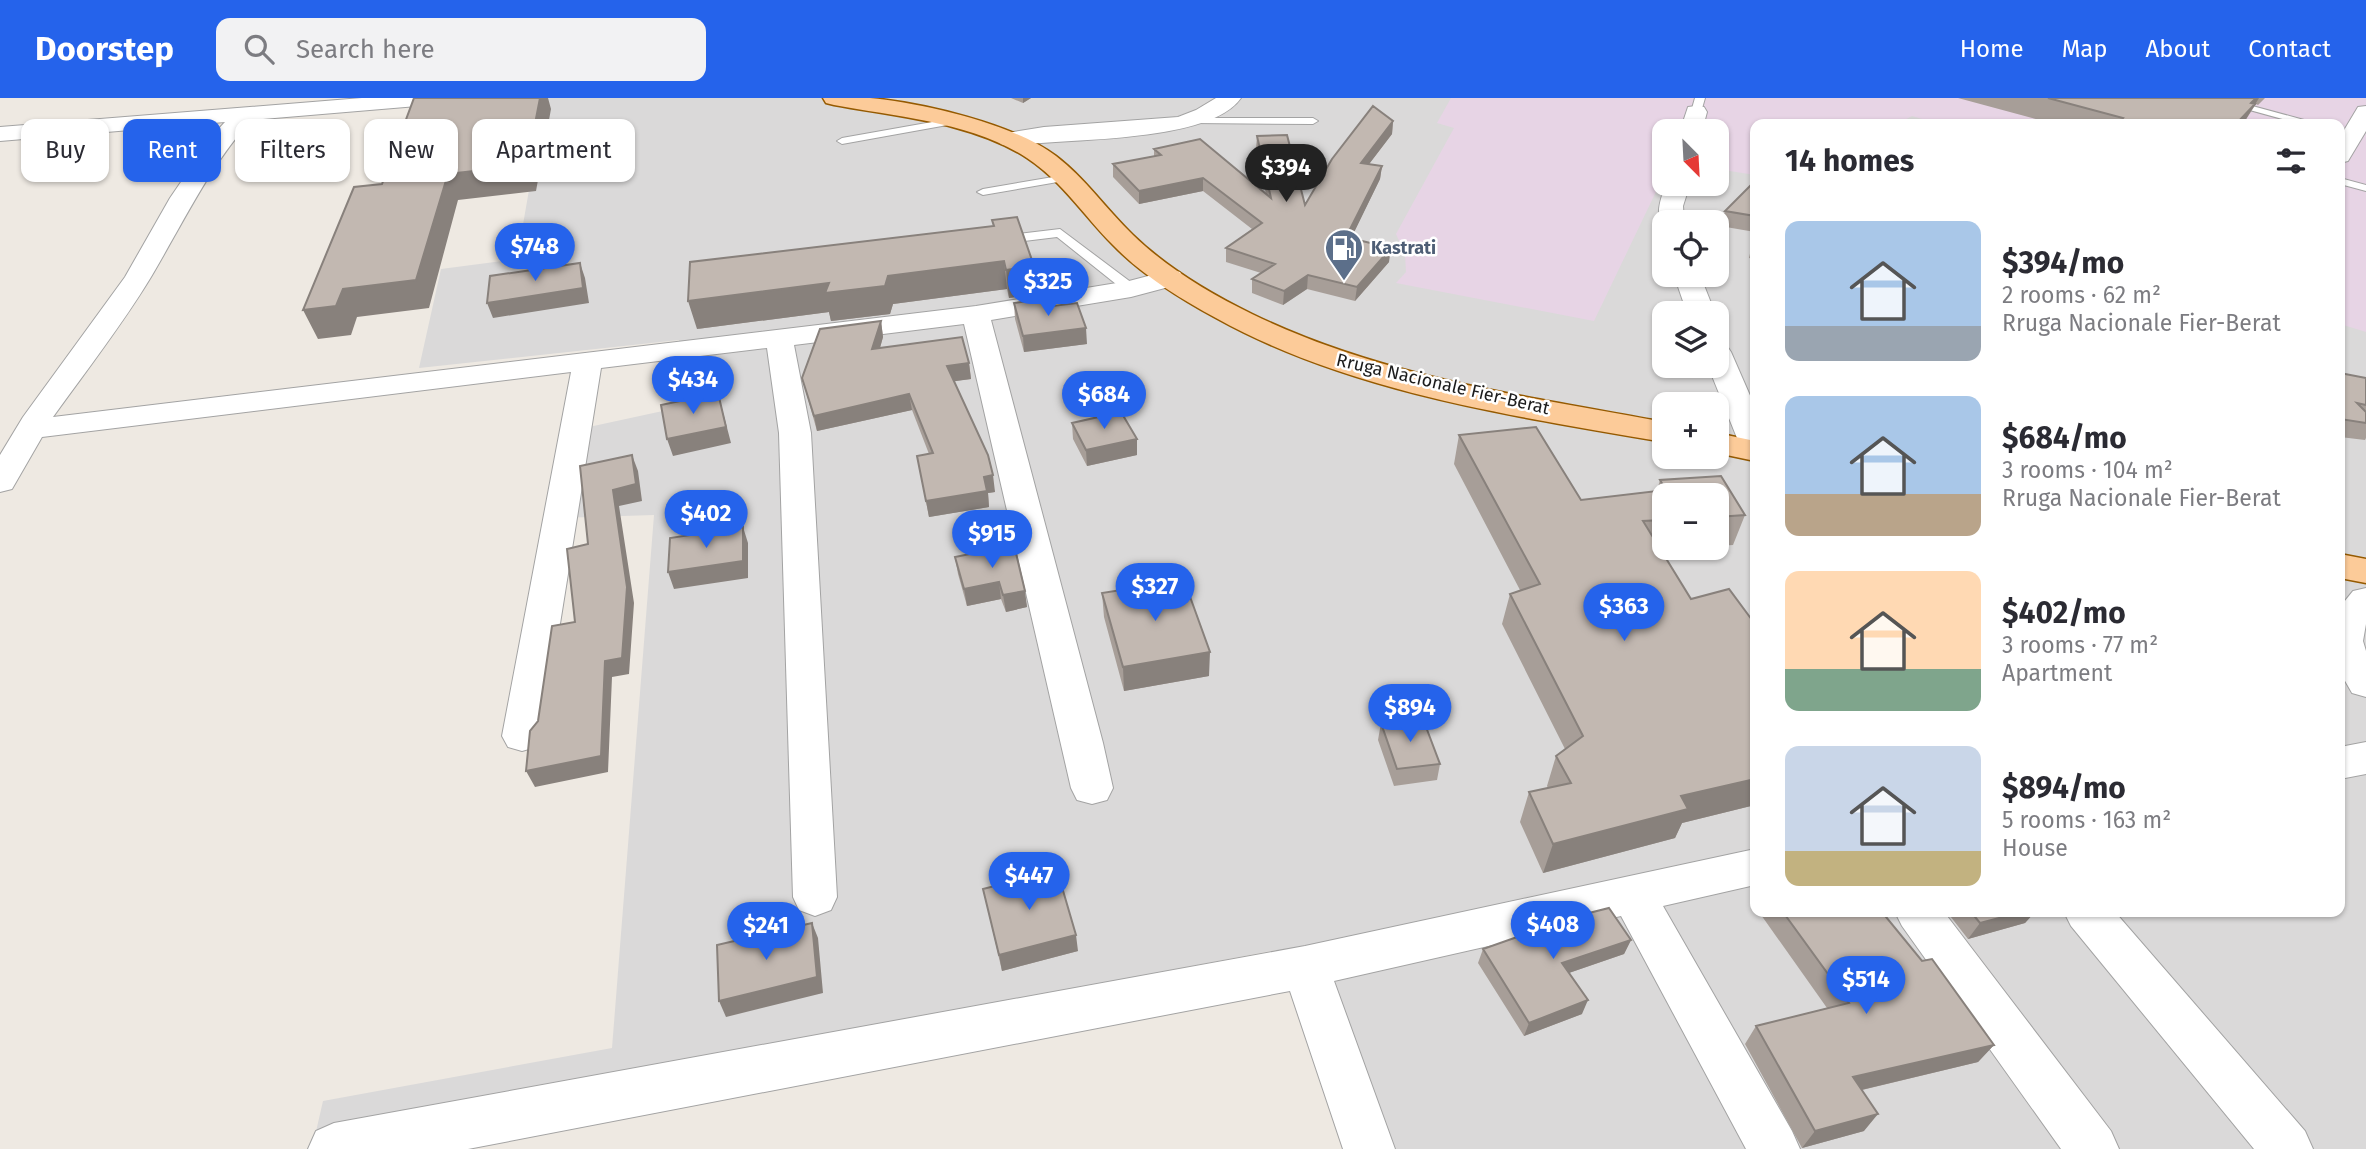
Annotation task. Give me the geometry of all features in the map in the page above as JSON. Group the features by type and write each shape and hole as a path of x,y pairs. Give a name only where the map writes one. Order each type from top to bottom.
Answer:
{"main road":[{"name":"Rruga Nacionale Fier-Berat","path":"834,98 949,122 1009,139 1041,156 1137,253 1215,306 1262,331 1342,362 1468,393 1652,430"},
{"path":"1729,445 1750,449"},
{"path":"2345,567 2366,571"}],"street":[{"path":"0,134 441,98"},
{"path":"1009,139 1142,128 1193,120 1230,98"},
{"path":"2345,148 2366,112"},
{"path":"0,482 31,429 137,278 182,198 221,140 244,115"},
{"path":"31,429 976,314 1131,289 1171,278"},
{"path":"976,314 1092,788"},
{"path":"779,339 795,433 815,897"},
{"path":"522,736 588,361"},
{"path":"1728,378 1750,431"},
{"path":"2345,630 2352,610"},
{"path":"2345,651 2366,683"},
{"path":"2345,762 2366,758"},
{"path":"334,1149 1306,967 1632,892 1750,868"},
{"path":"1632,892 1774,1149"},
{"path":"1922,917 2093,1149"},
{"path":"2091,917 2287,1149"},
{"path":"1306,967 1369,1149"}],"lane":[{"path":"2211,98 2295,119"},
{"path":"1193,120 1313,121"},
{"path":"842,141 949,122"},
{"path":"983,192 1065,178"},
{"path":"2345,182 2366,188"},
{"path":"992,241 1060,233 1131,289"}],"shaded area":[{"path":"545,98 2366,98 2366,1149 1343,1149 1276,950 479,1102 471,1149 312,1149 323,1101 612,1048 654,515 559,518 575,430 672,409 679,340 419,368 441,269 517,259 530,182 635,182 635,119 541,119"},
{"path":"1451,98 2366,98 2366,332 2345,326 2345,119 1922,119 1912,116 1906,119 1750,119 1750,174 1729,171 1729,119 1652,119 1654,196 1594,321 1396,283 1406,272 1405,254 1396,234 1454,128 1437,123"}],"building":[{"path":"414,98 540,98 536,119 472,119 472,171 458,173 458,119 406,119"},
{"path":"2048,98 2256,98 2251,103 2255,104 2241,119 2123,118"},
{"path":"1373,106 1393,121 1361,163 1382,166 1346,237 1391,248 1357,287 1308,275 1284,291 1252,279 1275,264 1226,248 1262,223 1203,178 1139,191 1113,164 1161,155 1154,149 1200,139 1271,198 1257,136 1287,135 1305,205 1332,159"},
{"path":"446,182 416,280 343,289 336,306 303,310 354,187"},
{"path":"1750,186 1750,215 1726,210"},
{"path":"1017,217 1034,266 1006,270 1004,261 888,276 885,286 825,293 829,283 688,301 690,262 994,226 992,220"},
{"path":"580,263 583,288 487,303 490,276"},
{"path":"1042,299 1045,307 1077,303 1086,328 1023,336 1014,303"},
{"path":"881,321 872,349 962,337 969,363 947,366 988,455 993,475 984,477 987,491 926,501 917,456 933,453 909,394 814,416 802,378 820,329"},
{"path":"2345,374 2366,378 2366,405 2357,403 2366,412 2366,423 2345,420"},
{"path":"718,393 726,427 667,439 661,405"},
{"path":"1121,412 1137,439 1086,450 1072,423"},
{"path":"1536,427 1581,500 1652,492 1652,521 1643,521 1652,536 1652,560 1667,560 1691,599 1729,589 1750,617 1750,780 1681,796 1688,809 1553,844 1529,792 1571,783 1556,756 1583,736 1510,594 1540,584 1459,435"},
{"path":"632,455 636,484 613,490 627,587 622,658 605,661 601,756 526,771 530,731 538,721 552,626 575,622 567,549 588,544 580,466"},
{"path":"1721,476 1725,483 1662,483 1660,480"},
{"path":"1729,489 1745,515 1729,516"},
{"path":"743,527 743,561 668,572 670,538"},
{"path":"1014,545 1025,591 1003,595 999,582 964,589 955,557"},
{"path":"1184,580 1210,652 1123,667 1102,593"},
{"path":"1423,719 1440,764 1397,769 1381,723"},
{"path":"1057,870 1076,935 999,955 983,889"},
{"path":"1609,908 1631,940 1562,963 1588,1000 1529,1023 1483,949 1577,916"},
{"path":"1787,917 1886,917 1922,961 1932,959 1994,1045 1853,1077 1878,1114 1815,1131 1756,1026 1849,1003"},
{"path":"1975,917 2003,917 1980,923"},
{"path":"812,923 817,977 719,1001 717,945"}],"place":[{"name":"Kastrati","path":"1344,282"}]}
